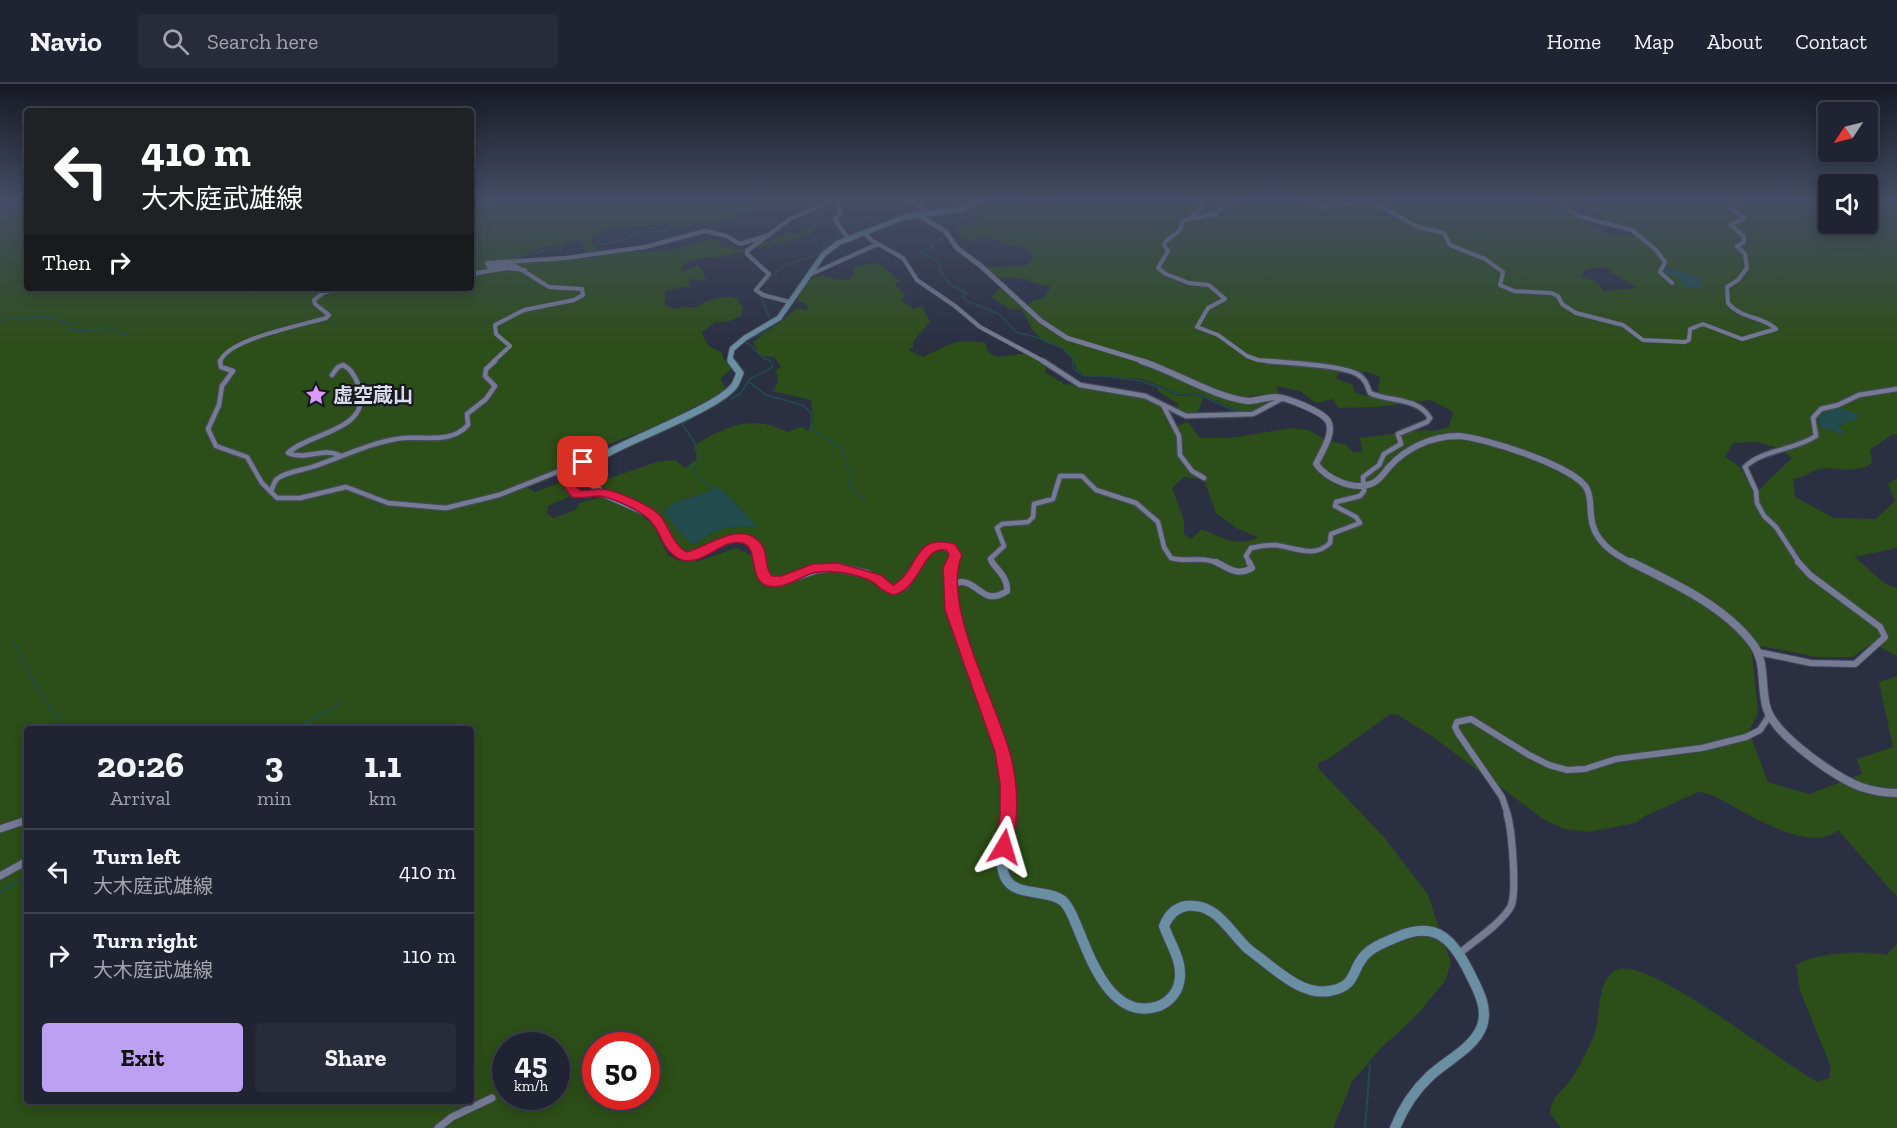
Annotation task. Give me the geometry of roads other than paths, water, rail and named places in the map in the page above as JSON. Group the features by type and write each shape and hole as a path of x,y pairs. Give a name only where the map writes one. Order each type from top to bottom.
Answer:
{"main road":[{"path":"830,249 807,276 779,318 745,338 732,349 730,358 740,373 740,379 732,390 693,412 605,453 591,466 590,482 599,492 649,512 656,519 672,547 680,554 694,556 729,538 747,539 757,547 761,571 768,581 782,580 813,569 838,567 876,578 886,588 894,590 905,585 926,551 944,544 954,551 949,585 952,610 1002,752 1008,784 1008,814 1002,864 1005,878 1013,887 1020,890 1046,892 1057,895 1065,902 1101,978 1114,996 1130,1007 1146,1010 1161,1006 1171,999 1178,984 1180,971 1164,926 1168,916 1177,908 1189,905 1212,911 1248,948 1287,978 1306,988 1325,992 1343,989 1353,981 1361,960 1369,950 1406,932 1422,929 1434,931 1453,944 1460,953 1483,1002 1484,1016 1481,1028 1473,1039 1417,1090 1395,1128"}],"street":[{"path":"271,492 274,482 281,476 316,466 339,455 382,441 403,438 444,438 462,432 468,426 467,414 486,399 495,386 485,376 486,369 510,346 496,334 495,325 522,311 545,304 569,302 584,294 582,289 577,287 549,287 514,265 489,267 486,264 511,260 566,258 633,249"},
{"path":"751,249 746,253 769,274 756,290 763,295 790,302"},
{"path":"807,276 868,249"},
{"path":"886,249 903,258 917,280 955,306 980,327 1015,348 1029,352 1080,385 1145,396 1186,416 1197,414 1241,417 1253,414 1283,398"},
{"path":"958,249 981,266 1041,321 1067,338 1161,367 1231,398 1250,401 1283,398 1320,413 1329,422 1329,439 1317,459 1318,470 1332,478 1364,486 1377,482 1401,456 1440,437 1456,436 1485,441 1525,454 1581,480 1589,491 1591,524 1597,538 1611,550 1694,594 1748,639 1758,652 1769,716 1785,734 1852,783 1870,790 1897,794"},
{"path":"949,585 962,580 969,582 985,596 991,597 999,596 1007,591 1005,577 990,559 1004,546 997,528 1002,524 1028,522 1033,516 1034,504 1053,499 1058,480 1065,474 1082,476 1096,490 1136,503 1158,522 1164,547 1171,558 1183,561 1207,558 1228,569 1243,573 1252,568 1246,556 1251,548 1267,545 1308,552 1320,551 1330,543 1331,534 1338,530 1354,529 1360,521 1338,509 1335,506 1336,502 1360,496 1364,486 1363,477 1378,465 1384,454 1401,444 1398,434 1427,422 1430,418 1428,414 1407,401 1382,398 1370,393 1366,381 1356,373 1312,365 1258,360 1218,335 1199,329 1198,324 1208,308 1223,301 1224,298 1209,285 1189,282 1166,274 1158,268 1168,254 1166,249"},
{"path":"1462,249 1475,253 1497,266 1503,272 1500,285 1508,290 1520,293 1550,292 1558,296 1562,305 1569,309 1592,319 1622,325 1642,340 1685,342 1689,340 1690,328 1700,324 1723,329 1742,339 1776,329 1771,324 1737,312 1728,303 1727,287 1738,280 1747,268 1744,254 1739,249"},
{"path":"1654,249 1665,262 1660,272 1672,283"},
{"path":"474,274 507,268 525,270"},
{"path":"329,291 314,300 315,304 329,315 326,318 242,344 226,352 220,360 221,367 233,371 222,386 219,405 208,429 216,446 247,457 255,472 277,498 290,499 346,487 388,503 446,508 499,495 605,453"},
{"path":"332,375 338,367 343,365 351,369 360,387 362,404 342,425 288,453 295,456 323,450 339,455"},
{"path":"1758,652 1811,663 1855,664 1861,662 1869,650 1885,637 1880,627 1810,575 1793,557 1776,528 1764,516 1757,503 1756,491 1745,467 1748,462 1757,458 1777,454 1809,442 1816,436 1813,418 1821,409 1838,405 1858,395 1897,389"},
{"path":"1163,405 1179,436 1180,455 1192,471 1204,478"},
{"path":"583,462 574,471 571,488 576,494 587,495 599,492"},
{"path":"1460,953 1505,915 1512,904 1513,856 1509,820 1502,797 1458,733 1455,727 1457,722 1471,719 1529,756 1548,765 1567,770 1585,769 1616,759 1702,748 1746,737 1760,730 1769,716"},
{"path":"0,829 24,821"},
{"path":"0,876 24,863"},
{"path":"438,1128 452,1117 492,1098"}],"waterway":[{"path":"509,259 552,249"},
{"path":"584,253 593,249"},
{"path":"761,286 785,265 817,255 824,249"},
{"path":"929,249 921,252 940,263 939,269 950,285 967,293 963,297 967,301 999,314 1016,332 1039,338 1064,349 1074,359 1072,364 1075,370 1085,376 1106,376 1141,381 1179,394 1197,394 1231,409 1247,412 1267,404"},
{"path":"755,292 761,296 770,319"},
{"path":"0,320 46,316 72,324 69,329 74,331 107,329 129,335"},
{"path":"748,339 764,333 772,325"},
{"path":"745,342 770,361 773,367 748,381"},
{"path":"731,399 740,394 748,381"},
{"path":"748,381 766,395 803,405 811,413 811,428 843,449 846,465 852,470 850,488 866,500"},
{"path":"714,406 725,399"},
{"path":"699,449 682,424 707,409"},
{"path":"700,453 699,460 692,466 701,480 715,489"},
{"path":"14,641 29,674 62,726"},
{"path":"300,726 342,702"},
{"path":"0,893 24,877"},
{"path":"1365,1128 1370,1064"}],"place":[{"name":"虚空蔵山","path":"316,395"}]}
